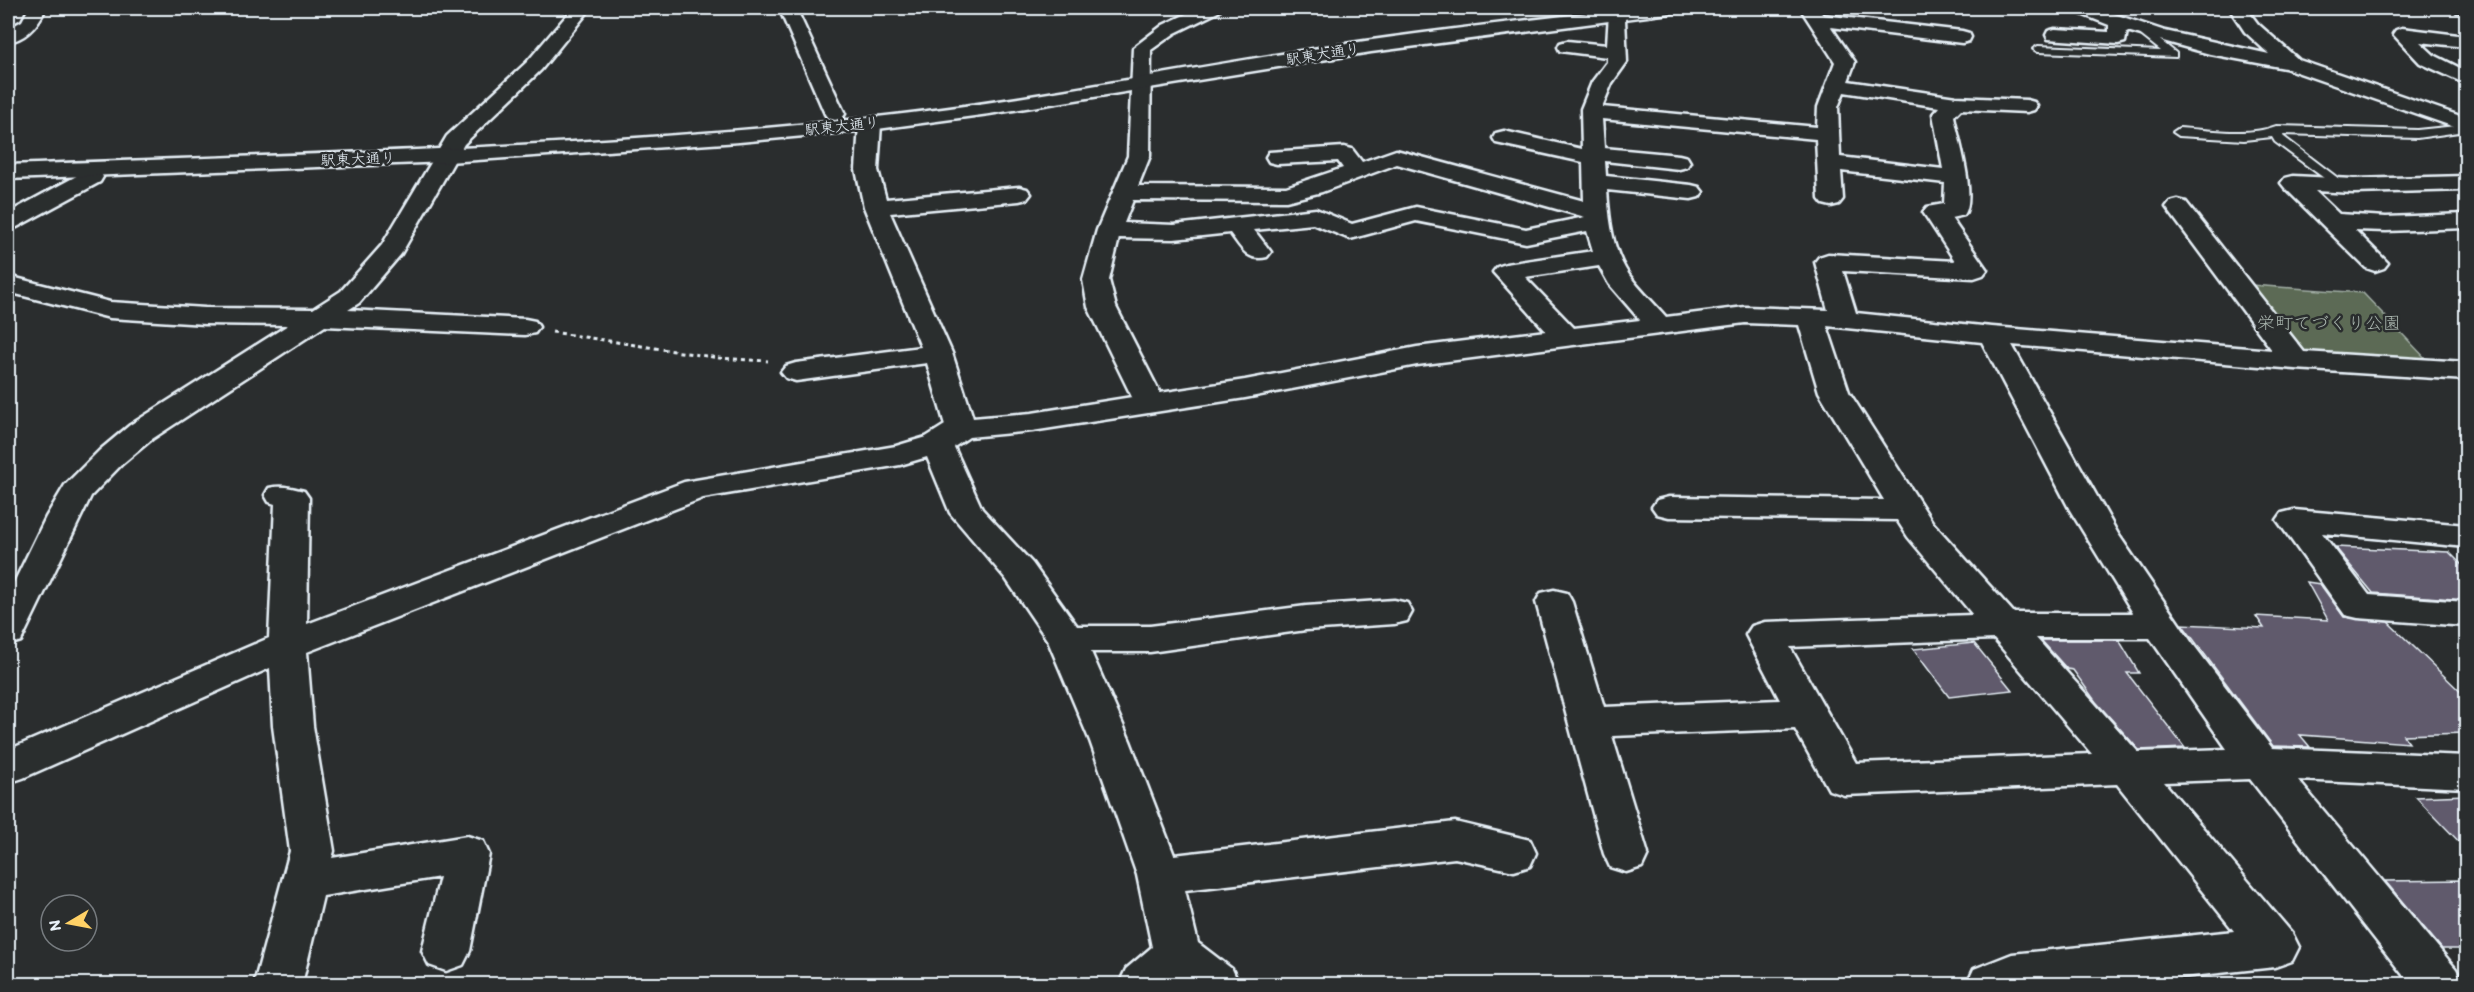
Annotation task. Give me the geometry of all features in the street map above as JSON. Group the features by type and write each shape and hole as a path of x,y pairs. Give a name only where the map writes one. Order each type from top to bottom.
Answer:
{"street":[{"path":"8,37 29,24 37,8"},
{"path":"8,632 77,492 111,456 141,432 350,297 392,249 452,148 534,66 582,8"},
{"path":"787,8 835,114"},
{"path":"1149,402 1102,307 1096,280 1109,231 1139,156 1142,48 1169,29 1212,8"},
{"name":"駅東大通り","path":"8,172 452,148 739,136 870,124 989,108 1141,78 1481,20 1588,8"},
{"name":"駅東大通り","path":"8,161 452,148 835,114 1141,78 1616,10 1670,8"},
{"path":"2082,8 2141,30 2222,51 2292,64 2466,126"},
{"path":"2238,8 2251,28 2292,64"},
{"path":"1616,10 1617,62 1602,82 1591,112 1597,217 1607,257 1627,291 1659,325"},
{"path":"1814,14 1962,37"},
{"path":"1814,14 1845,62 1828,107 1827,134 1831,199"},
{"path":"2055,35 2118,38 2118,22"},
{"path":"2463,88 2427,59 2402,34 2466,41"},
{"path":"1567,47 1617,52"},
{"path":"1838,85 1956,103 2027,106"},
{"path":"2379,95 2434,93"},
{"path":"1845,320 1828,262 1974,270 1935,212 1956,210 1957,177 1948,151 1943,114 1956,103"},
{"path":"1591,112 1827,134"},
{"path":"870,124 867,170 876,207 938,353 949,436 967,513 1018,571 1066,639 1110,741 1159,875 1177,954 1215,984"},
{"path":"1504,138 1594,156 1679,162"},
{"path":"1277,157 1344,154 1357,171"},
{"path":"1125,193 1286,194 1314,187 1396,157 1597,217"},
{"path":"1828,164 1957,177"},
{"path":"8,222 92,177"},
{"path":"1595,182 1691,192"},
{"path":"2374,263 2293,183 2339,185 2466,183"},
{"path":"876,207 1019,194"},
{"path":"2178,207 2295,360"},
{"path":"1109,231 1174,232 1317,216 1350,232 1416,214 1526,236 1597,217"},
{"path":"2332,221 2386,224 2466,221"},
{"path":"1237,225 1258,252"},
{"path":"1566,336 1506,273 1607,257"},
{"path":"8,284 110,310 205,316 318,317 525,327"},
{"path":"8,767 288,645 696,489 900,456 949,436 1149,402 1245,389 1417,356 1745,315 1810,317 1992,335 2295,360 2466,371"},
{"path":"1810,317 1834,392 1920,530 2128,768 2276,946 2012,975 1991,984"},
{"path":"1992,335 2100,533 2160,625 2259,763 2439,984"},
{"path":"796,372 938,353"},
{"path":"278,984 312,851 292,726 288,645 292,498 281,495"},
{"path":"1669,507 1908,510"},
{"path":"2466,536 2294,520 2358,606 2466,614"},
{"path":"1554,602 1626,854"},
{"path":"1066,639 1150,639 1306,618 1394,612"},
{"path":"2160,625 2004,626 1765,635 1844,779 2259,763 2466,772"},
{"path":"1588,722 1807,714"},
{"path":"1159,875 1455,840 1514,853"},
{"path":"304,881 467,854 446,951"},
{"path":"1143,984 1177,954"}],"lane":[{"path":"2038,49 2172,55 2141,30"},
{"path":"2339,185 2279,139 2276,130 2417,134 2466,126"},
{"path":"2179,132 2244,136 2277,134"}],"path":[{"path":"525,327 719,358 776,362 796,372"}],"green space":[{"name":"栄町てづくり公園","path":"2251,285 2363,293 2430,363 2316,355 2300,349"}],"building":[{"path":"2335,547 2449,552 2466,569 2466,600 2373,593"},
{"path":"2307,582 2320,584 2344,617 2388,622 2466,697 2466,733 2403,735 2409,743 2300,735 2310,747 2273,746 2182,624 2264,628 2256,616 2328,620"},
{"path":"2041,640 2119,640 2139,673 2127,673 2185,748 2139,750 2096,702 2073,670 2067,669"},
{"path":"1974,643 2012,690 1949,697 1913,649"},
{"path":"2466,795 2466,849 2416,797"},
{"path":"2466,880 2466,949 2442,949 2385,881"}]}
